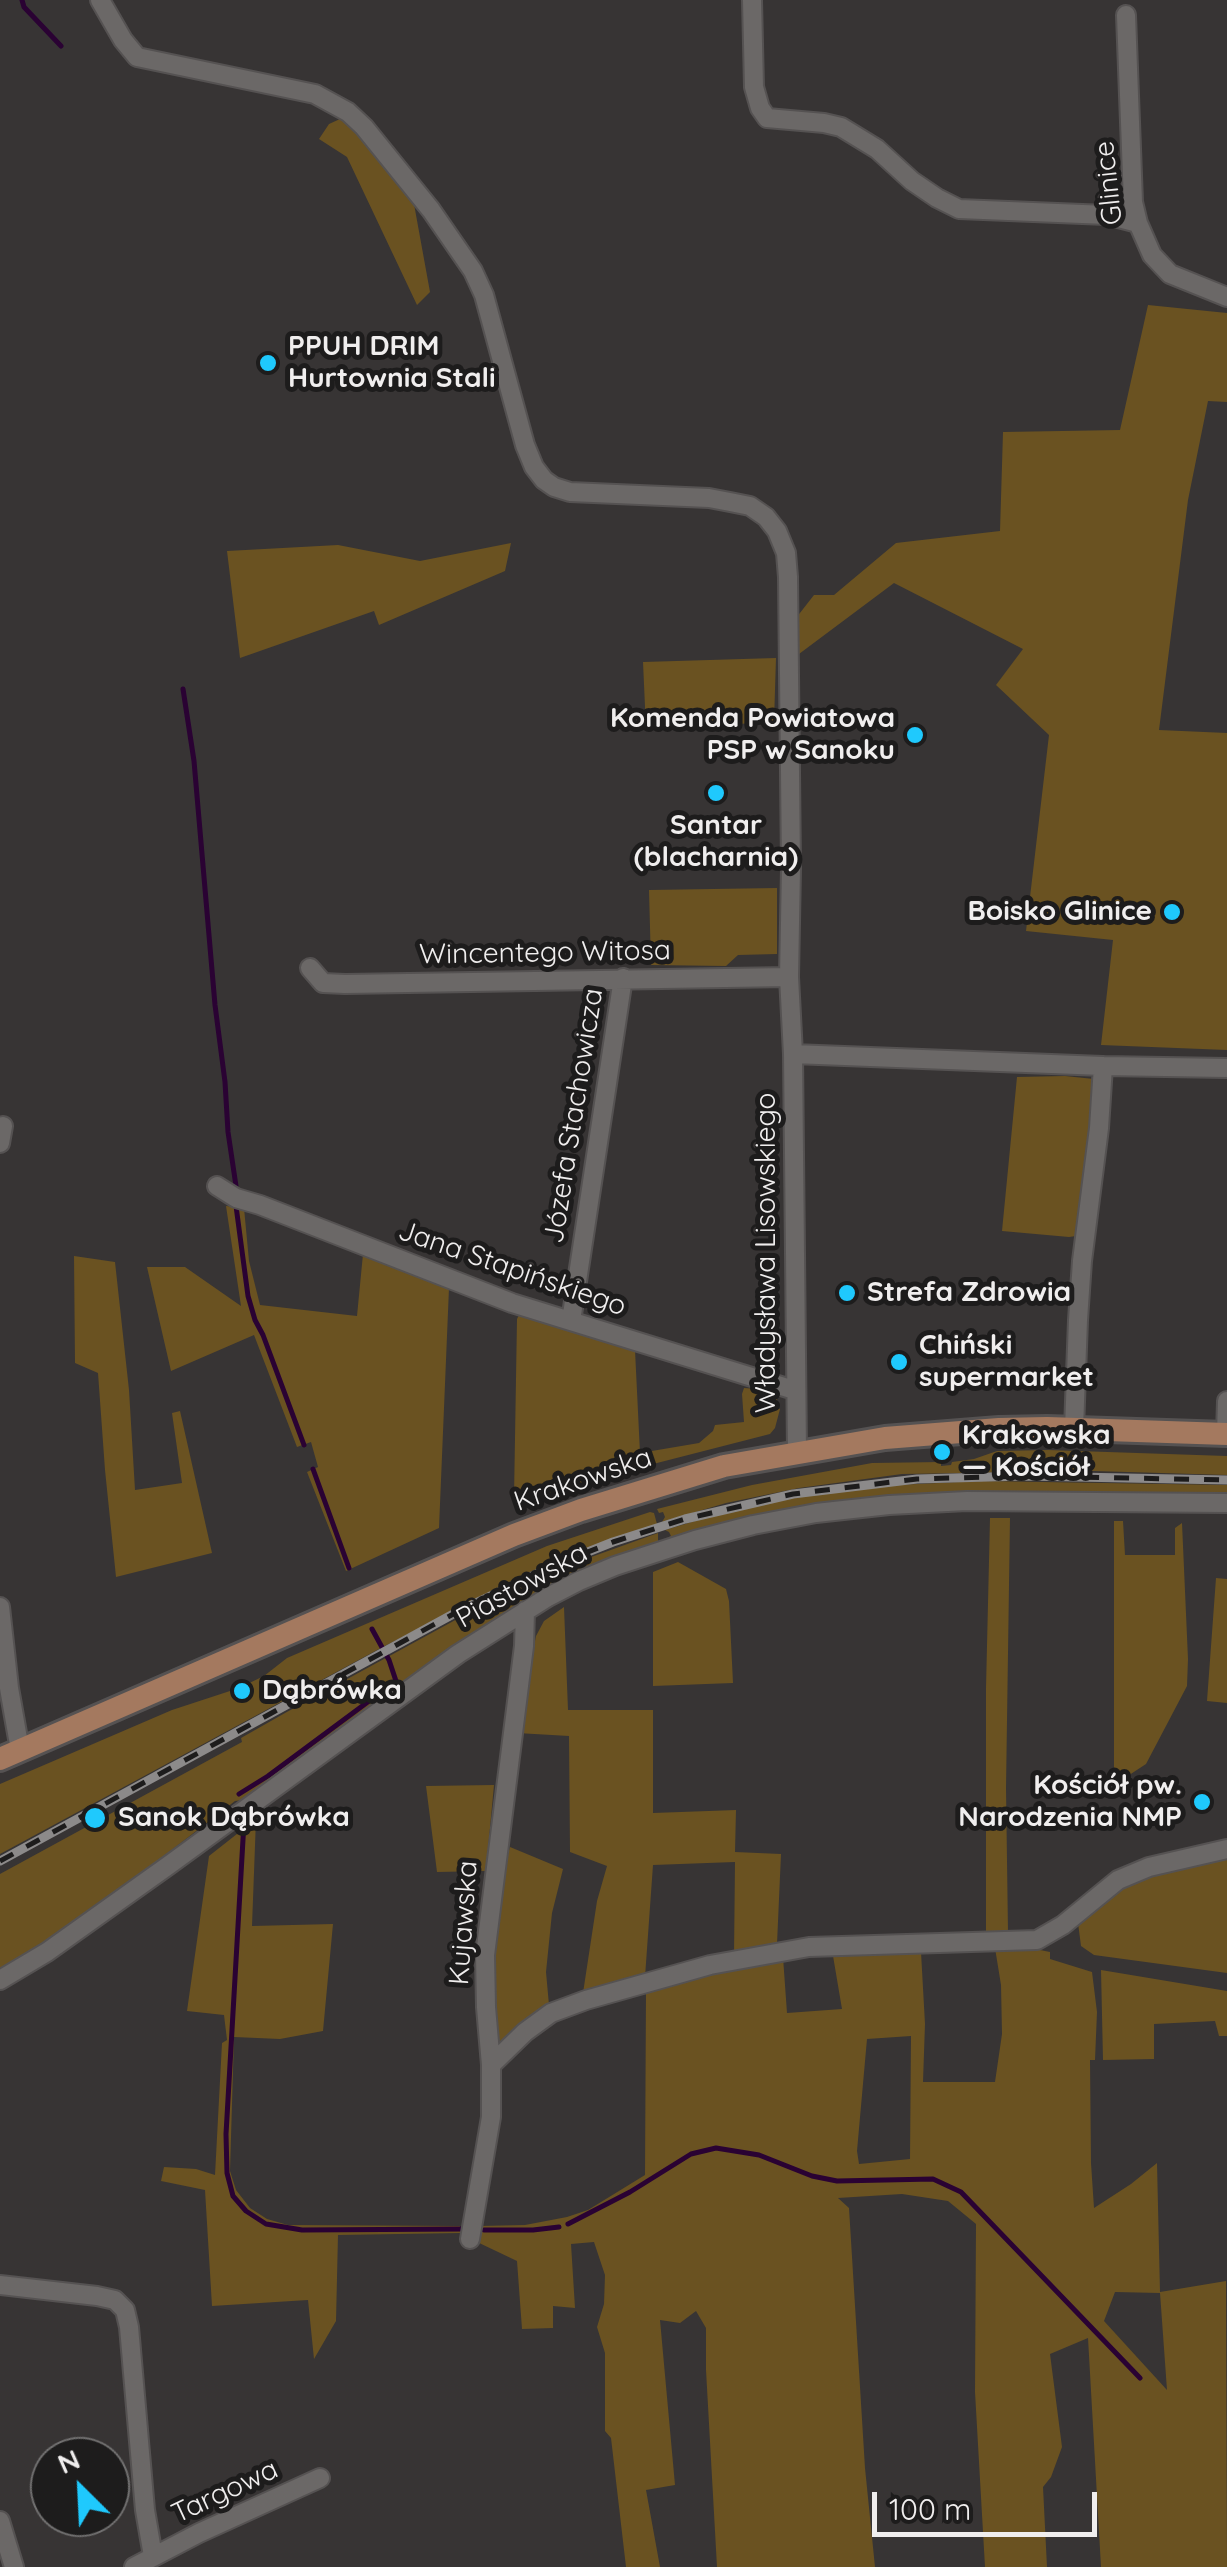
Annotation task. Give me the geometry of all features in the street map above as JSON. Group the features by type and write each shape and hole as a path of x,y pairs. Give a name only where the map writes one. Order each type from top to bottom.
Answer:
{"main road":[{"name":"Krakowska","path":"10,1754 547,1522 724,1466 885,1438 998,1429 1226,1434"}],"street":[{"name":"Władysława Lisowskiego","path":"100,0 137,56 315,94 348,112 364,127 431,210 473,272 484,295 525,444 544,480 570,492 708,498 750,506 778,531 786,553 788,578 797,1452"},
{"path":"752,0 754,87 767,118 841,127 877,149 912,181 959,209 1107,215 1138,224"},
{"name":"Glinice","path":"1126,15 1138,224 1152,255 1170,274 1227,297"},
{"name":"Wincentego Witosa","path":"310,968 323,983 345,984 790,976"},
{"name":"Józefa Stachowicza","path":"571,1321 623,978"},
{"path":"792,1054 1227,1068"},
{"path":"1074,1429 1074,1365 1082,1261 1103,1066"},
{"name":"Jana Stapińskiego","path":"217,1186 236,1198 512,1303 794,1390"},
{"path":"1226,1434 1227,1400"},
{"name":"Piastowska","path":"0,1980 169,1865 458,1654 525,1611 615,1566 752,1525 889,1505 968,1500 1227,1502"},
{"path":"0,1607 9,1688 10,1754"},
{"name":"Kujawska","path":"470,2239 491,2117 485,1955 524,1646 525,1611"},
{"path":"491,2065 551,2013 586,2000 710,1965 809,1947 1037,1940 1118,1880 1149,1867 1227,1849"},
{"name":"Targowa","path":"0,2285 98,2296 115,2300 125,2310 153,2556"},
{"name":"Targowa","path":"134,2567 320,2478"},
{"path":"0,2521 14,2567"}],"shaded area":[{"path":"340,119 354,126 414,204 430,292 417,305 347,157 319,139 329,124"},
{"path":"1148,305 1227,313 1227,402 1208,401 1188,500 1159,730 1227,733 1227,1050 1101,1045 1113,940 1026,931 1049,735 996,685 1023,649 894,583 799,654 796,618 814,595 834,595 896,543 1000,531 1003,432 1120,430"},
{"path":"511,543 505,571 379,625 374,611 240,658 227,551 338,545 420,561"},
{"path":"776,658 774,722 646,729 643,662"},
{"path":"777,888 777,954 738,955 726,966 651,965 649,890"},
{"path":"1017,1077 1094,1079 1097,1087 1076,1236 1002,1231"},
{"path":"226,1206 244,1208 249,1261 260,1305 357,1316 363,1254 449,1288 439,1528 346,1571 307,1472 318,1467 311,1442 297,1447 254,1335 171,1371 147,1267 185,1267 241,1306"},
{"path":"74,1256 115,1262 135,1490 182,1483 172,1413 180,1411 212,1553 116,1577 98,1373 75,1363"},
{"path":"525,1314 635,1350 640,1453 699,1443 715,1425 744,1422 744,1388 772,1390 777,1395 780,1409 775,1428 770,1434 622,1472 516,1509 517,1319"},
{"path":"997,1451 1227,1456 1227,1475 1094,1471 902,1474 799,1488 726,1503 662,1522 665,1517 657,1509 752,1485 872,1463 941,1462 941,1466"},
{"path":"981,1481 1227,1485 1227,1496 1012,1493 665,1542 671,1536 665,1530 798,1497 896,1485"},
{"path":"650,1512 657,1524 519,1577 0,1854 0,1784 172,1710 233,1690 238,1699 246,1695 243,1686 287,1658 547,1546"},
{"path":"990,1518 1010,1518 1008,1932 986,1936 986,1688"},
{"path":"1114,1521 1123,1521 1125,1555 1175,1555 1175,1528 1182,1523 1188,1659 1187,1686 1146,1764 1114,1785"},
{"path":"658,1533 658,1545 554,1585 466,1637 243,1800 235,1801 107,1900 0,1969 0,1874 481,1606 569,1565"},
{"path":"678,1562 726,1589 733,1683 653,1686 653,1572"},
{"path":"1216,1578 1227,1579 1227,1703 1207,1701"},
{"path":"564,1607 568,1710 653,1710 653,1813 736,1810 735,1852 781,1854 777,1944 734,1956 735,1862 653,1865 645,1977 583,1993 597,1901 607,1866 570,1852 569,1736 517,1733 536,1636 544,1621"},
{"path":"494,1785 486,1871 437,1872 426,1786"},
{"path":"256,1819 252,1926 333,1924 323,2031 280,2039 234,2037 230,2171 236,2190 250,2208 267,2219 288,2225 460,2226 461,2233 338,2235 336,2321 314,2359 308,2300 212,2306 205,2190 161,2181 164,2167 215,2175 222,2043 227,2040 224,2015 187,2011 209,1856"},
{"path":"510,1847 563,1869 552,1913 546,1972 549,2005 500,2041 494,2037 490,1996 499,1888"},
{"path":"1227,1853 1227,1973 1094,1955 1081,1946 1078,1923 1086,1910 1133,1880"},
{"path":"995,1948 1050,1952 1050,1959 1092,1972 1097,2012 1095,2060 1090,2060 1094,2208 1157,2163 1160,2292 1226,2281 1227,2567 1101,2567 1088,2338 1050,2354 1062,2447 1043,2487 1047,2567 985,2567 975,2392 976,2224 948,2201 902,2194 838,2198 849,2208 875,2567 717,2567 706,2328 696,2311 680,2323 660,2320 675,2485 646,2490 660,2567 626,2567 611,2438 605,2431 605,2353 597,2327 604,2304 605,2275 594,2242 571,2244 575,2308 553,2306 553,2328 522,2329 517,2261 475,2241 479,2226 525,2225 567,2217 588,2210 645,2175 646,1991 650,1988 783,1957 787,2013 842,2009 832,1950 921,1952 923,2082 995,2082 1002,2034","holes":["911,2036 910,2159 859,2164 867,2039","1115,2292 1160,2293 1167,2390 1104,2321"]},
{"path":"1101,1970 1227,1991 1227,2036 1219,2036 1215,2021 1154,2024 1154,2059 1103,2060"}],"waterway":[{"path":"22,0 24,7 61,46"},
{"path":"183,689 194,761 215,1005 236,1186"},
{"path":"236,1206 248,1296 304,1445"},
{"path":"313,1469 349,1568"},
{"path":"239,1794 396,1681 372,1629"},
{"path":"244,1822 226,2134 227,2173 233,2196 246,2211 266,2224 302,2230 462,2229"},
{"path":"568,2224 691,2154 716,2148 759,2155 812,2176 837,2181 933,2179 961,2192 1140,2378"},
{"path":"484,2230 559,2227"}],"railway":[{"path":"0,1861 457,1612 555,1565 685,1519 793,1494 917,1479 1025,1476 1227,1480"}],"place":[{"name":"PPUH DRIM Hurtownia Stali","path":"268,363"},
{"name":"Komenda Powiatowa PSP w Sanoku","path":"915,735"},
{"name":"Santar (blacharnia)","path":"716,793"},
{"name":"Boisko Glinice","path":"1172,912"},
{"name":"Strefa Zdrowia","path":"847,1293"},
{"name":"Chiński supermarket","path":"899,1362"},
{"name":"Krakowska — Kościół","path":"942,1452"},
{"name":"Dąbrówka","path":"242,1691"},
{"name":"Kościół pw. Narodzenia NMP","path":"1202,1802"},
{"name":"Sanok Dąbrówka","path":"95,1818"}]}
